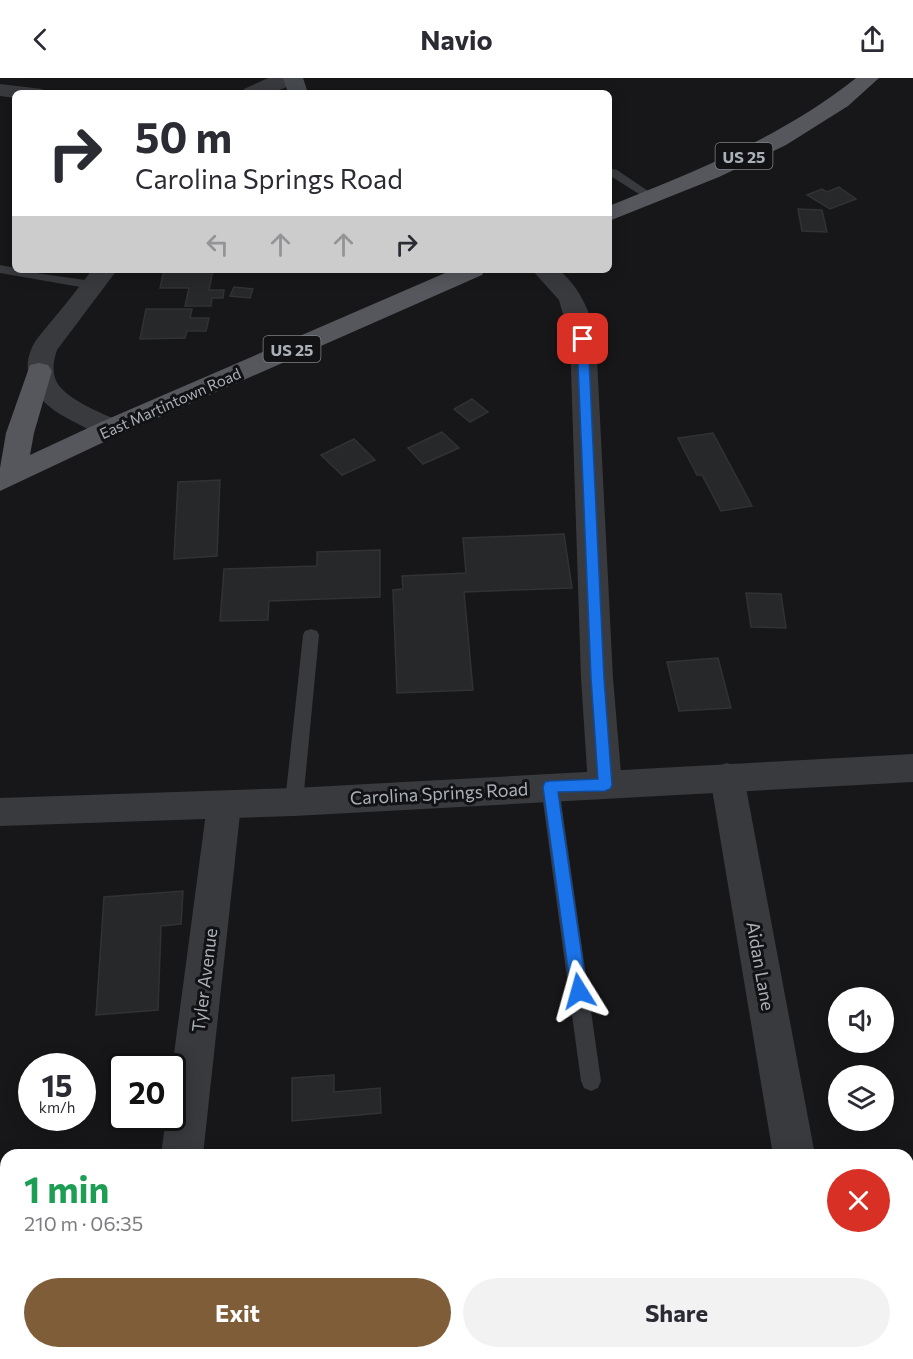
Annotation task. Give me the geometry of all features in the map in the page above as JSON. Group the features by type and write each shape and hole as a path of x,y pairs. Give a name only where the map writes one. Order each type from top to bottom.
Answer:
{"main road":[{"name":"US 25","path":"612,213 725,167 844,99 869,78"},
{"name":"East Martintown Road","path":"7,478 111,428 466,273"},
{"path":"7,478 39,371"}],"street":[{"path":"258,90 286,78"},
{"path":"548,273 562,284 572,298 579,314 583,339 597,667 605,785"},
{"path":"98,278 44,349 39,360 39,371 46,389 63,403 72,410 111,428"},
{"name":"Carolina Springs Road","path":"0,812 294,802 913,768"},
{"name":"Aidan Lane","path":"727,777 793,1149"},
{"name":"Tyler Avenue","path":"183,1149 224,805"}],"lane":[{"path":"612,172 651,197"},
{"path":"44,273 98,278"},
{"path":"294,802 311,635"},
{"path":"550,787 591,1081"}],"building":[{"path":"839,187 856,199 830,209 807,195 822,189 827,192"},
{"path":"798,209 822,210 827,232 802,231"},
{"path":"163,273 212,273 209,290 224,290 223,298 212,298 211,306 185,306 189,288 160,288"},
{"path":"234,287 253,289 250,298 230,296"},
{"path":"146,309 192,309 190,318 209,318 206,331 187,331 185,338 140,339"},
{"path":"472,399 488,412 470,422 454,409"},
{"path":"442,432 459,448 423,464 408,448"},
{"path":"713,433 752,506 721,511 702,475 697,475 678,438"},
{"path":"354,439 375,460 342,475 321,455"},
{"path":"220,480 217,556 174,559 178,482"},
{"path":"564,534 572,588 464,592 473,690 397,693 393,590 403,589 402,576 466,573 463,538"},
{"path":"380,550 380,597 269,601 268,620 220,621 224,569 317,566 317,552"},
{"path":"746,593 781,594 786,628 751,627"},
{"path":"718,658 731,708 679,711 667,662"},
{"path":"183,891 181,924 161,926 158,1010 96,1015 104,897"},
{"path":"334,1075 334,1092 380,1088 381,1113 292,1121 292,1078"}],"route":[{"path":"579,991 550,787 605,785 597,678 583,339"}]}
